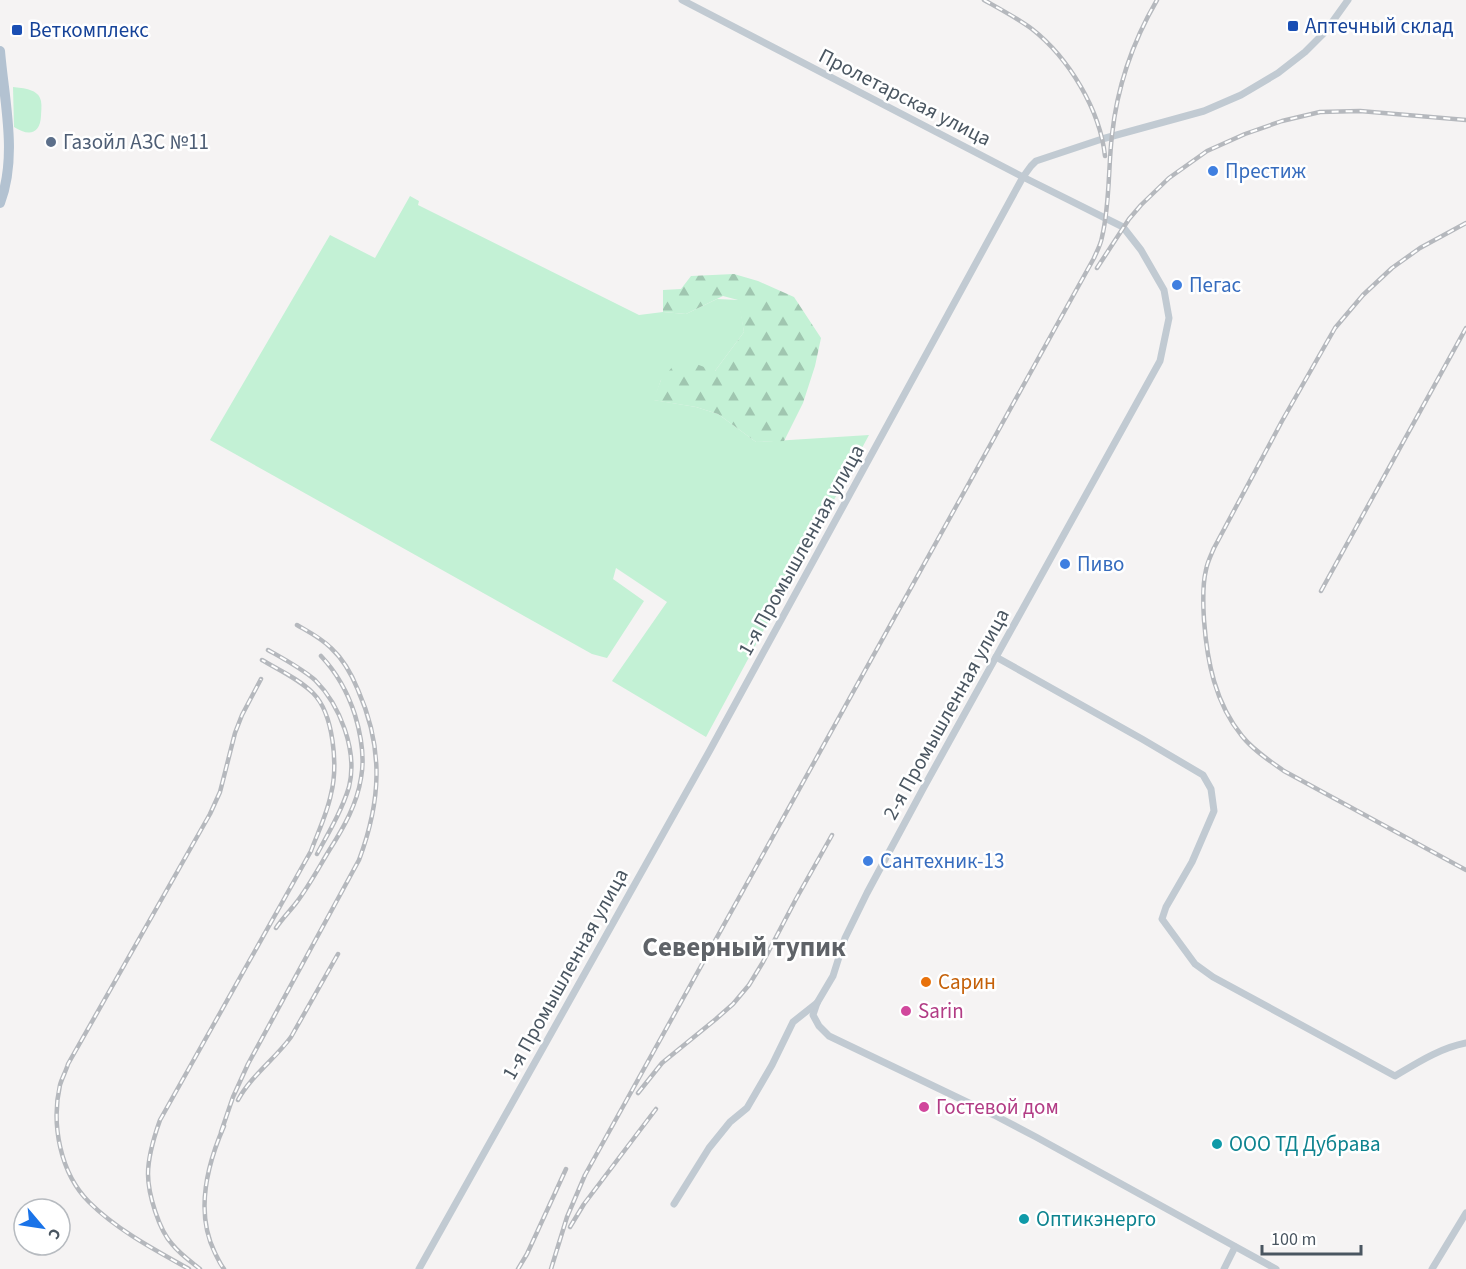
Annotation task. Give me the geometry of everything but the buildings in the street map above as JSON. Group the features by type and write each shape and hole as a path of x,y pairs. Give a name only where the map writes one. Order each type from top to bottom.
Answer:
{"main road":[{"path":"0,51 9,141 6,187 0,203"}],"street":[{"name":"Пролетарская улица","path":"682,0 1023,177 1113,221"},
{"name":"1-я Промышленная улица","path":"419,1269 710,750 1031,165 1102,139 1204,111 1241,96 1278,73 1305,52 1325,32 1348,0"},
{"name":"2-я Промышленная улица","path":"674,1204 709,1148 730,1122 747,1108 793,1022 816,1003 833,976 845,938 867,893 1160,361 1169,318 1164,290 1141,250 1123,226 1113,221"},
{"path":"996,657 1203,775 1211,789 1214,811 1192,862 1166,907 1162,919 1195,964 1212,977 1395,1076 1432,1055 1466,1043"},
{"path":"816,1003 813,1015 819,1026 829,1036 994,1115 1276,1269"},
{"path":"1432,1269 1466,1213"},
{"path":"1224,1269 1235,1247"}],"green space":[{"path":"13,87 30,90 40,97 40,122 36,130 32,132 24,132 14,127"},
{"path":"410,196 419,201 418,205 639,315 663,312 686,314 717,299 739,300 744,332 715,371 661,380 654,400 696,407 718,414 756,442 869,435 706,737 612,681 667,602 616,568 613,579 644,601 607,658 592,654 210,440 330,235 375,258"},
{"path":"734,274 758,281 794,297 821,338 803,403 784,441 756,442 718,414 696,407 653,400 661,380 680,358 715,371 744,332 738,300 723,296 686,314 663,312 663,290 681,289 691,276"}],"railway":[{"path":"984,0 1032,29 1046,41 1070,70 1097,121 1105,156"},
{"path":"551,1269 567,1217 585,1175 1094,258 1105,225 1114,117 1122,82 1134,48 1157,0"},
{"path":"1097,268 1129,219 1169,178 1207,151 1245,134 1282,121 1320,112 1360,111 1466,120"},
{"path":"1466,223 1420,248 1392,268 1363,295 1335,328 1214,548 1207,567 1203,595 1205,635 1214,681 1225,710 1246,741 1284,771 1466,870"},
{"path":"1321,591 1466,328"},
{"path":"221,1132 248,1064 359,860 372,817 377,775 376,754 372,733 356,684 335,652 319,638 297,625"},
{"path":"268,650 304,672 324,690 339,715 349,744 351,759 349,787 339,813 317,854"},
{"path":"276,928 305,890 340,832 353,806 361,778 362,746 355,715 341,684 321,656"},
{"path":"200,1269 167,1238 155,1211 148,1174 154,1140 160,1120 311,851 327,809 333,782 334,755 330,727 320,702 302,683 262,660"},
{"path":"189,1269 124,1230 100,1212 79,1190 71,1177 60,1147 57,1100 68,1064 210,814 220,792 235,733 261,679"},
{"path":"638,1093 662,1063 733,1004 749,985 832,835"},
{"path":"238,1100 243,1091 291,1037 338,954"},
{"path":"570,1227 584,1204 656,1109"},
{"path":"224,1126 208,1173 205,1206 209,1238 224,1269"},
{"path":"518,1269 566,1169"}],"place":[{"name":"Аптечный склад","path":"1293,26"},
{"name":"Веткомплекс","path":"17,30"},
{"name":"Газойл АЗС №11","path":"51,142"},
{"name":"Престиж","path":"1213,171"},
{"name":"Пегас","path":"1177,285"},
{"name":"Пиво","path":"1065,564"},
{"name":"Сантехник-13","path":"868,861"},
{"name":"Сарин","path":"926,982"},
{"name":"Sarin","path":"906,1011"},
{"name":"Гостевой дом","path":"924,1107"},
{"name":"ООО ТД Дубрава","path":"1217,1144"},
{"name":"Оптикэнерго","path":"1024,1219"}],"district":[{"name":"Северный тупик","path":"744,947"}]}
